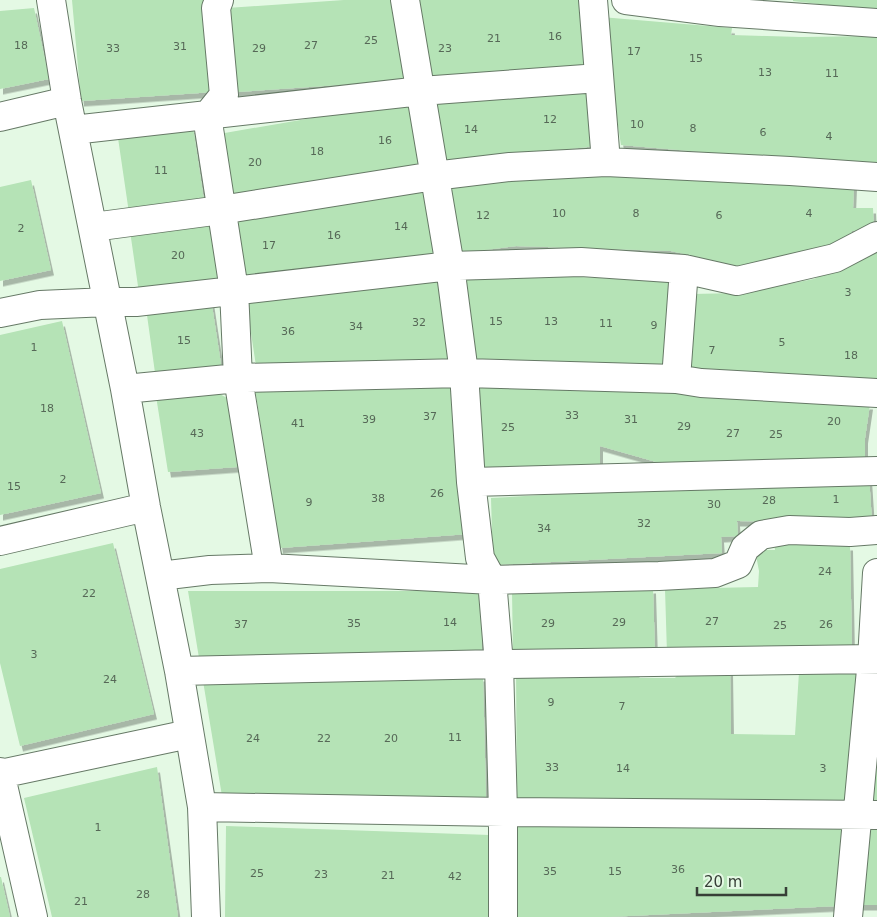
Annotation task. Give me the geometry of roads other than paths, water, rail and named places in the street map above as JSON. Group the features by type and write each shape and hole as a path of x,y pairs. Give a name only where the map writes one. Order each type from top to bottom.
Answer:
{"street":[{"path":"51,0 67,101 179,671 202,807 206,917"},
{"path":"219,0 216,8 224,95 207,116 220,210 234,290 238,378 269,568"},
{"path":"405,0 450,266 464,373 480,558 492,580 499,664 503,812 503,917"},
{"path":"593,0 606,162"},
{"path":"626,0 721,6 877,24"},
{"path":"73,130 421,91 599,78"},
{"path":"0,117 67,101"},
{"path":"93,227 220,210 434,176 510,167 606,162 790,171 877,178"},
{"path":"0,313 40,305 136,302 450,266 581,262 684,269 737,281 834,258 877,236"},
{"path":"676,379 684,269"},
{"path":"125,389 238,378 464,373 676,379 702,383 877,393"},
{"path":"472,482 877,471"},
{"path":"0,541 146,507"},
{"path":"160,576 210,570 269,568 492,580 716,573 738,564 745,548 762,535 789,530 850,532 877,530"},
{"path":"848,917 867,815 875,659 877,572"},
{"path":"179,671 875,659"},
{"path":"33,917 0,773 189,734"},
{"path":"202,807 867,815"}]}
